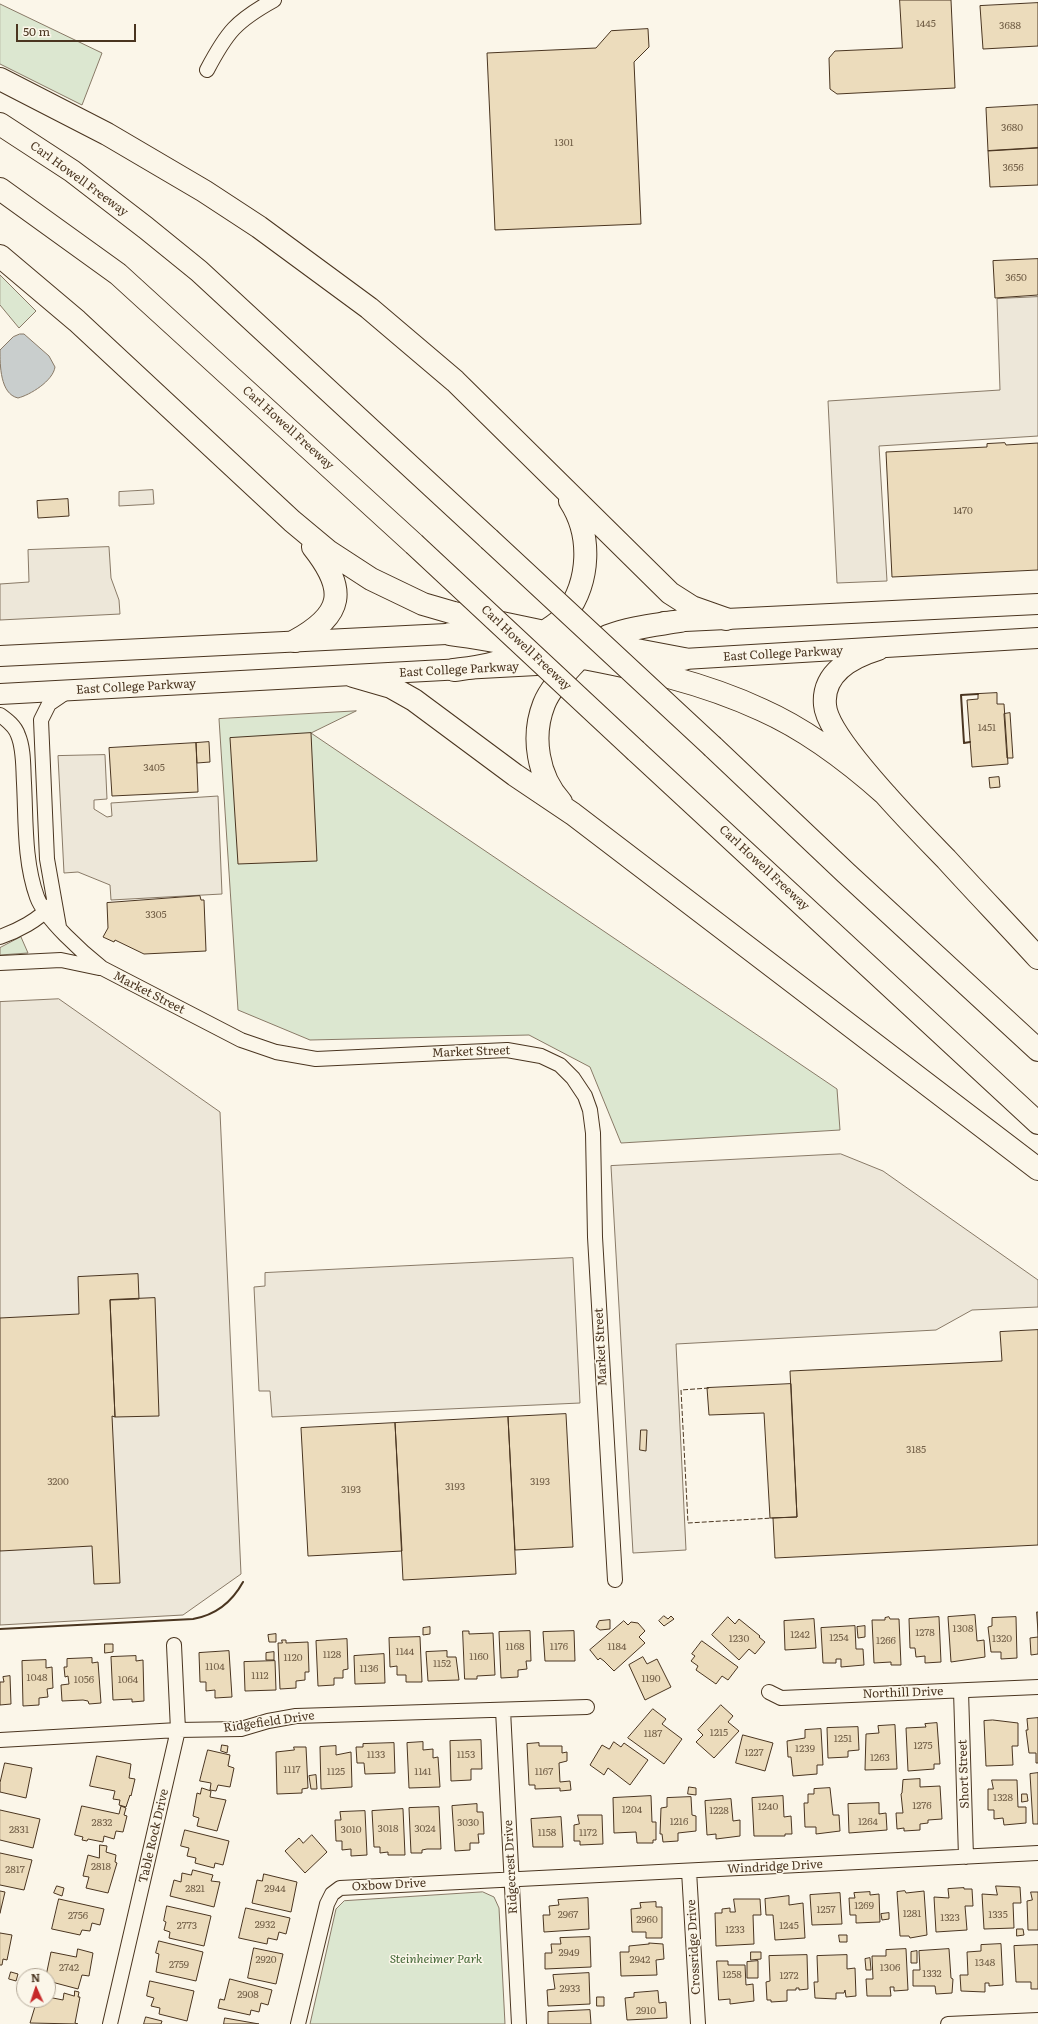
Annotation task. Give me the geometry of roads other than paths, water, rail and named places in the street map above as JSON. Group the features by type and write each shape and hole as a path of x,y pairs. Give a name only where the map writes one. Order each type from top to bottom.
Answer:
{"highway":[{"path":"0,79 107,134 204,191 259,227 311,264 404,336 454,381 539,463 562,489 611,534 670,593 692,607 726,618"},
{"name":"Carl Howell Freeway","path":"0,124 72,171 199,271 490,539 846,873 1038,1050"},
{"name":"Carl Howell Freeway","path":"0,189 118,274 414,544 1038,1123"},
{"path":"0,256 88,332 292,521 328,551 365,575 414,601 454,613 546,631 601,652 698,685 762,710 824,746 886,796"},
{"path":"454,670 491,664 517,654 566,615 578,595 584,569 585,543 580,520 562,489"},
{"path":"292,521 330,570 336,590 334,605 325,620 315,629 295,641"},
{"path":"601,652 607,636 632,629 680,621"},
{"path":"450,634 526,647 577,660"},
{"path":"878,649 856,656 840,668 831,678 825,694 827,716 837,734 886,796 1038,958"},
{"path":"573,814 554,794 542,770 538,748 538,727 544,704 558,681 577,660 601,652 684,659"},
{"path":"353,676 391,688 414,700 515,774 573,814 1038,1170"}],"main road":[{"path":"0,656 295,641 546,631 726,618 1038,604"},
{"name":"East College Parkway","path":"684,659 878,649 1038,638"},
{"name":"East College Parkway","path":"0,694 353,676 454,670 577,660"}],"street":[{"path":"207,70 229,32 245,18 274,0"},
{"path":"59,927 45,835 41,720 49,704 70,690"},
{"name":"Market Street","path":"0,715 9,721 18,734 22,755 27,846 31,874 37,899 45,912 84,954 102,968 241,1040 276,1052 316,1059 507,1050 541,1056 560,1065 573,1078 585,1096 590,1110 593,1133 595,1237 615,1580"},
{"path":"0,937 24,926 45,912 54,900"},
{"path":"0,963 61,960 102,968"},
{"name":"Table Rock Drive","path":"110,2024 178,1730 174,1645"},
{"name":"Northill Drive","path":"769,1692 782,1698 1038,1687"},
{"name":"Short Street","path":"961,1691 966,1857"},
{"name":"Ridgefield Drive","path":"0,1740 178,1730 241,1729 268,1721 296,1716 587,1707"},
{"name":"Ridgecrest Drive","path":"503,1710 519,2024"},
{"name":"Windridge Drive","path":"512,1879 1038,1853"},
{"name":"Crossridge Drive","path":"689,1871 698,2024"},
{"name":"Oxbow Drive","path":"298,2024 327,1904 332,1894 340,1888 512,1879"},
{"path":"948,2024 1038,2020"}],"park label":[{"name":"Steinheimer Park","path":"436,1959"}]}
